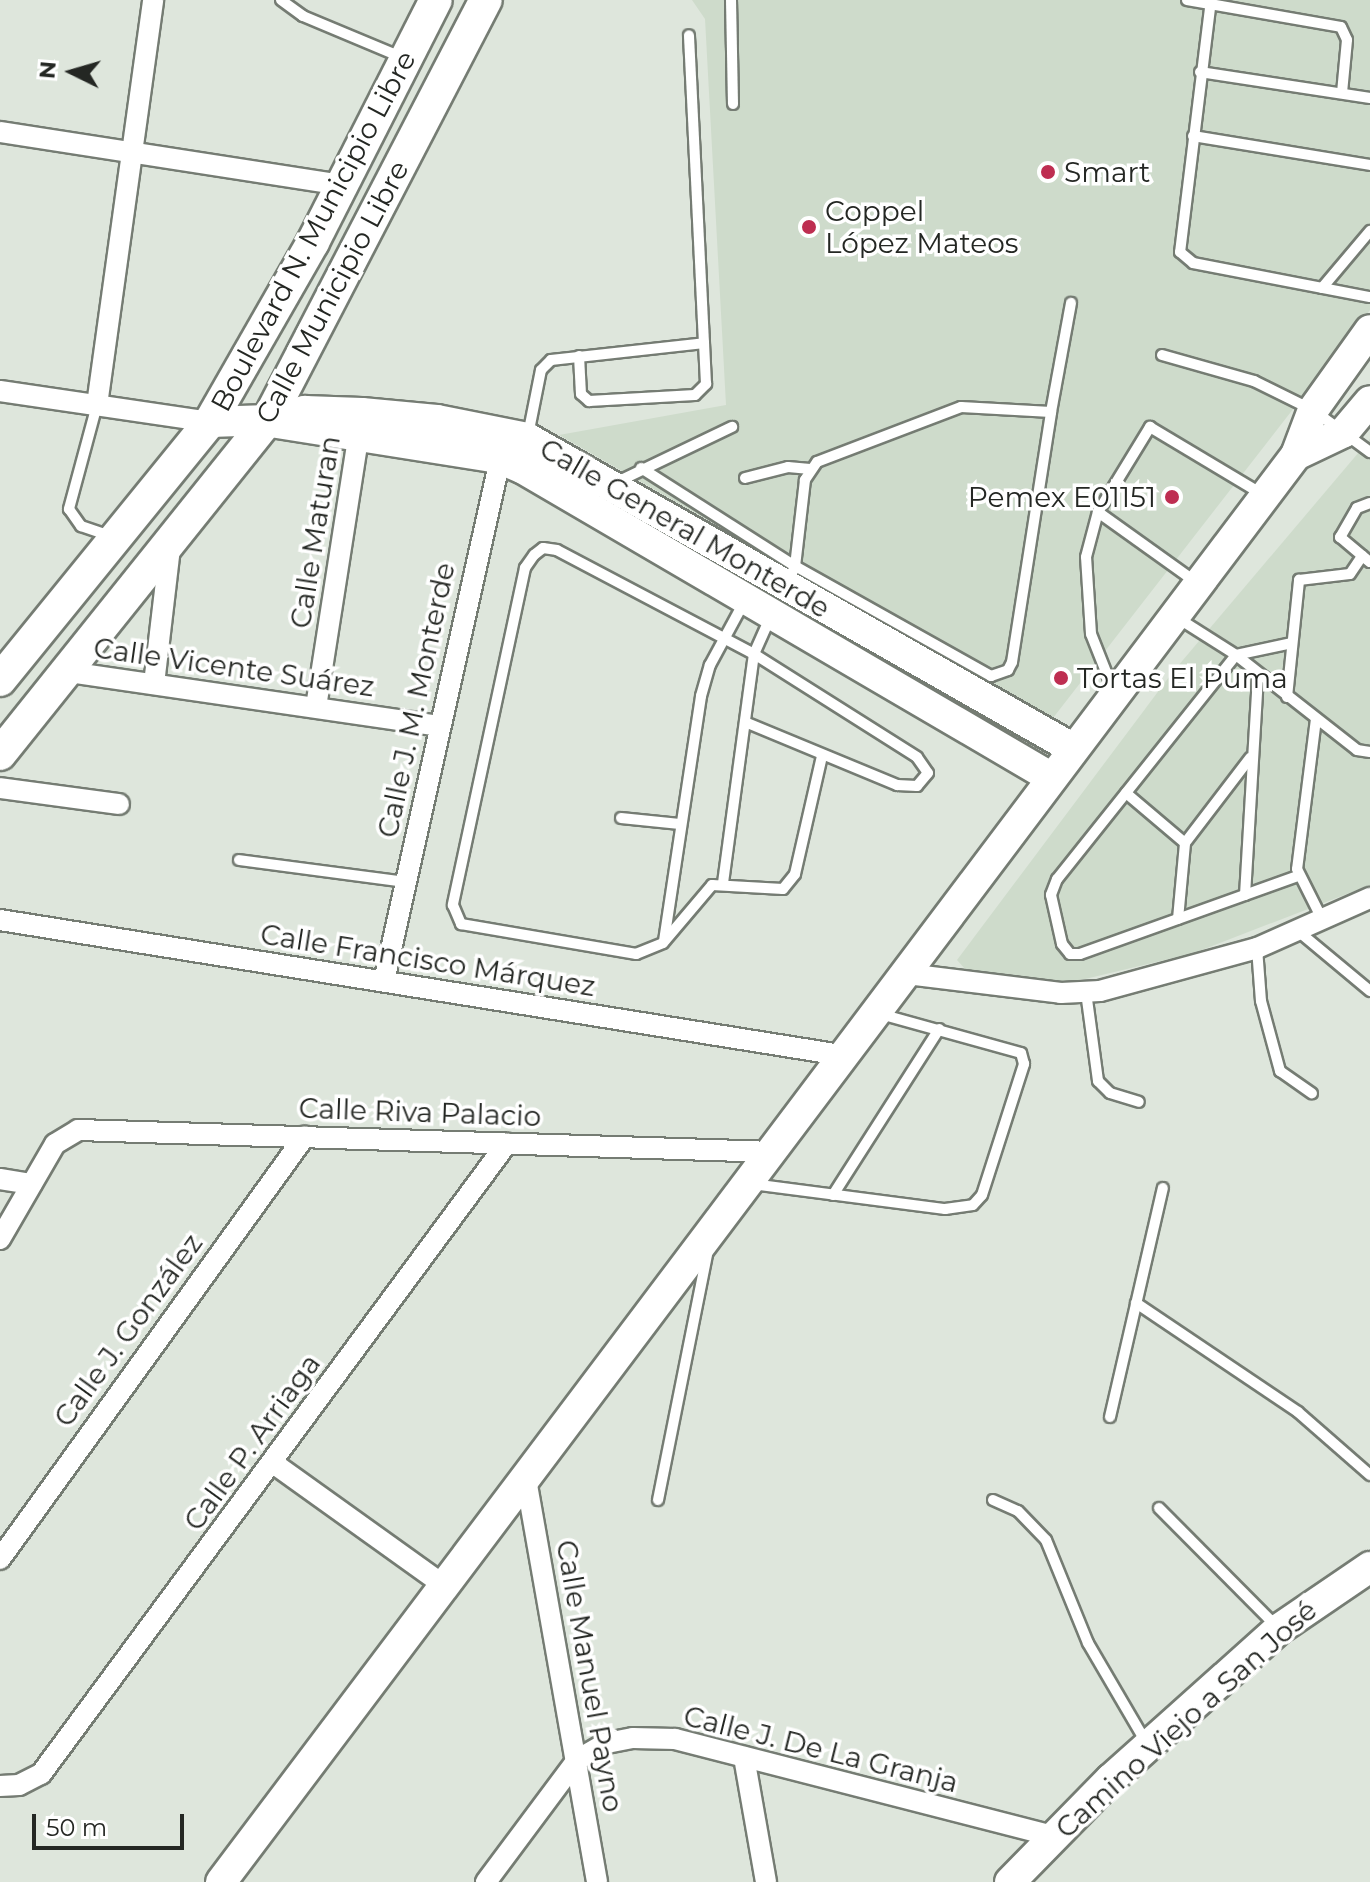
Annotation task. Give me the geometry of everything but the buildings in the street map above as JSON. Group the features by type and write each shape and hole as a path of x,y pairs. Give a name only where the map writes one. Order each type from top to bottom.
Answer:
{"main road":[{"name":"Calle Municipio Libre","path":"0,754 170,547 268,420 486,0"},
{"name":"Boulevard N. Municipio Libre","path":"6,664 210,422 341,185 430,13"},
{"path":"430,13 458,53"},
{"path":"221,1882 847,1056 1072,748 1296,455 1313,410 1370,330"},
{"path":"1296,455 1344,432 1370,401"},
{"name":"Calle General Monterde","path":"210,422 268,420 360,426 514,449 613,485 1052,778"},
{"name":"Calle General Monterde","path":"514,449 763,584 791,577 1072,748"},
{"name":"Camino Viejo a San José","path":"1010,1882 1148,1746 1279,1629 1370,1567"}],"street":[{"path":"97,405 153,0"},
{"path":"0,132 341,185"},
{"name":"Calle General Monterde","path":"0,391 210,422"},
{"name":"Calle Maturan","path":"316,707 360,426"},
{"name":"Calle J. M. Monterde","path":"384,981 439,726 514,449"},
{"path":"154,684 170,547"},
{"name":"Calle Vicente Suárez","path":"69,672 439,726"},
{"path":"0,788 119,804"},
{"path":"907,974 1086,992 1145,982 1257,948 1370,898"},
{"name":"Calle Francisco Márquez","path":"0,920 847,1056"},
{"name":"Calle Riva Palacio","path":"32,1184 65,1135 86,1129 774,1152"},
{"name":"Calle J. González","path":"0,1559 305,1136"},
{"name":"Calle P. Arriaga","path":"0,1786 19,1785 41,1774 507,1143"},
{"path":"0,1179 32,1184 0,1239"},
{"path":"273,1463 445,1586"},
{"name":"Calle Manuel Payno","path":"526,1479 597,1882"},
{"name":"Calle J. De La Granja","path":"577,1760 607,1743 633,1738 675,1739 1054,1836"},
{"path":"744,1757 766,1882"},
{"path":"486,1882 577,1760"}],"lane":[{"path":"281,0 303,16 406,60"},
{"path":"731,0 733,104"},
{"path":"1187,0 1341,27 1347,40 1342,93"},
{"path":"1211,2 1180,243 1186,259 1370,297"},
{"path":"579,356 581,394 589,401 695,395 706,384 689,35"},
{"path":"1200,72 1370,98"},
{"path":"1193,136 1370,165"},
{"path":"1322,288 1370,231"},
{"path":"810,469 791,577 991,676 1008,670 1071,303"},
{"path":"514,449 541,370 551,360 704,343"},
{"path":"1162,355 1254,381 1313,410 1370,452"},
{"path":"97,405 69,509 81,526 116,537"},
{"path":"745,478 788,467 810,469 961,407 1051,412"},
{"path":"613,485 641,468 732,427"},
{"path":"1115,694 1091,634 1084,590 1086,557 1098,512 1150,427 1264,495"},
{"path":"641,468 763,584"},
{"path":"1287,697 1299,580 1350,574 1366,559 1342,542 1341,530 1357,508 1370,503"},
{"path":"1098,512 1197,583"},
{"path":"745,722 897,785 917,786 928,773 917,757 754,654 557,550 543,548 525,568 453,905 461,924 490,932 621,953 648,951 663,943 703,892 723,883 772,890 790,884 822,756"},
{"path":"663,943 701,696 723,637 763,584"},
{"path":"723,883 763,584"},
{"path":"1173,615 1236,655 1357,750 1370,752"},
{"path":"1292,643 1236,655 1052,887 1062,944 1070,954 1080,954 1298,876"},
{"path":"1245,895 1258,674"},
{"path":"1316,719 1298,876 1322,919"},
{"path":"1178,919 1185,843 1251,757"},
{"path":"1126,793 1185,843"},
{"path":"621,818 680,824"},
{"path":"239,860 405,882"},
{"path":"1296,929 1370,991"},
{"path":"1257,948 1261,1001 1280,1071 1312,1093"},
{"path":"1086,992 1098,1081 1110,1093 1139,1102"},
{"path":"750,1183 945,1209 973,1205 982,1195 1024,1064 1021,1053 878,1013"},
{"path":"833,1195 939,1029"},
{"path":"1110,1417 1163,1188"},
{"path":"658,1500 710,1237"},
{"path":"1136,1303 1298,1412 1370,1475"},
{"path":"993,1500 1018,1511 1046,1540 1088,1643 1148,1746"},
{"path":"1159,1508 1279,1629"}],"shaded area":[{"path":"692,0 1370,0 1370,310 1053,718 559,435 726,405 705,19"},
{"path":"1370,439 1370,885 1194,953 1085,979 1050,985 966,970 957,960 1172,673"}],"place":[{"name":"Smart","path":"1048,172"},
{"name":"Coppel López Mateos","path":"809,227"},
{"name":"Pemex E01151","path":"1172,497"},
{"name":"Tortas El Puma","path":"1061,678"}]}
